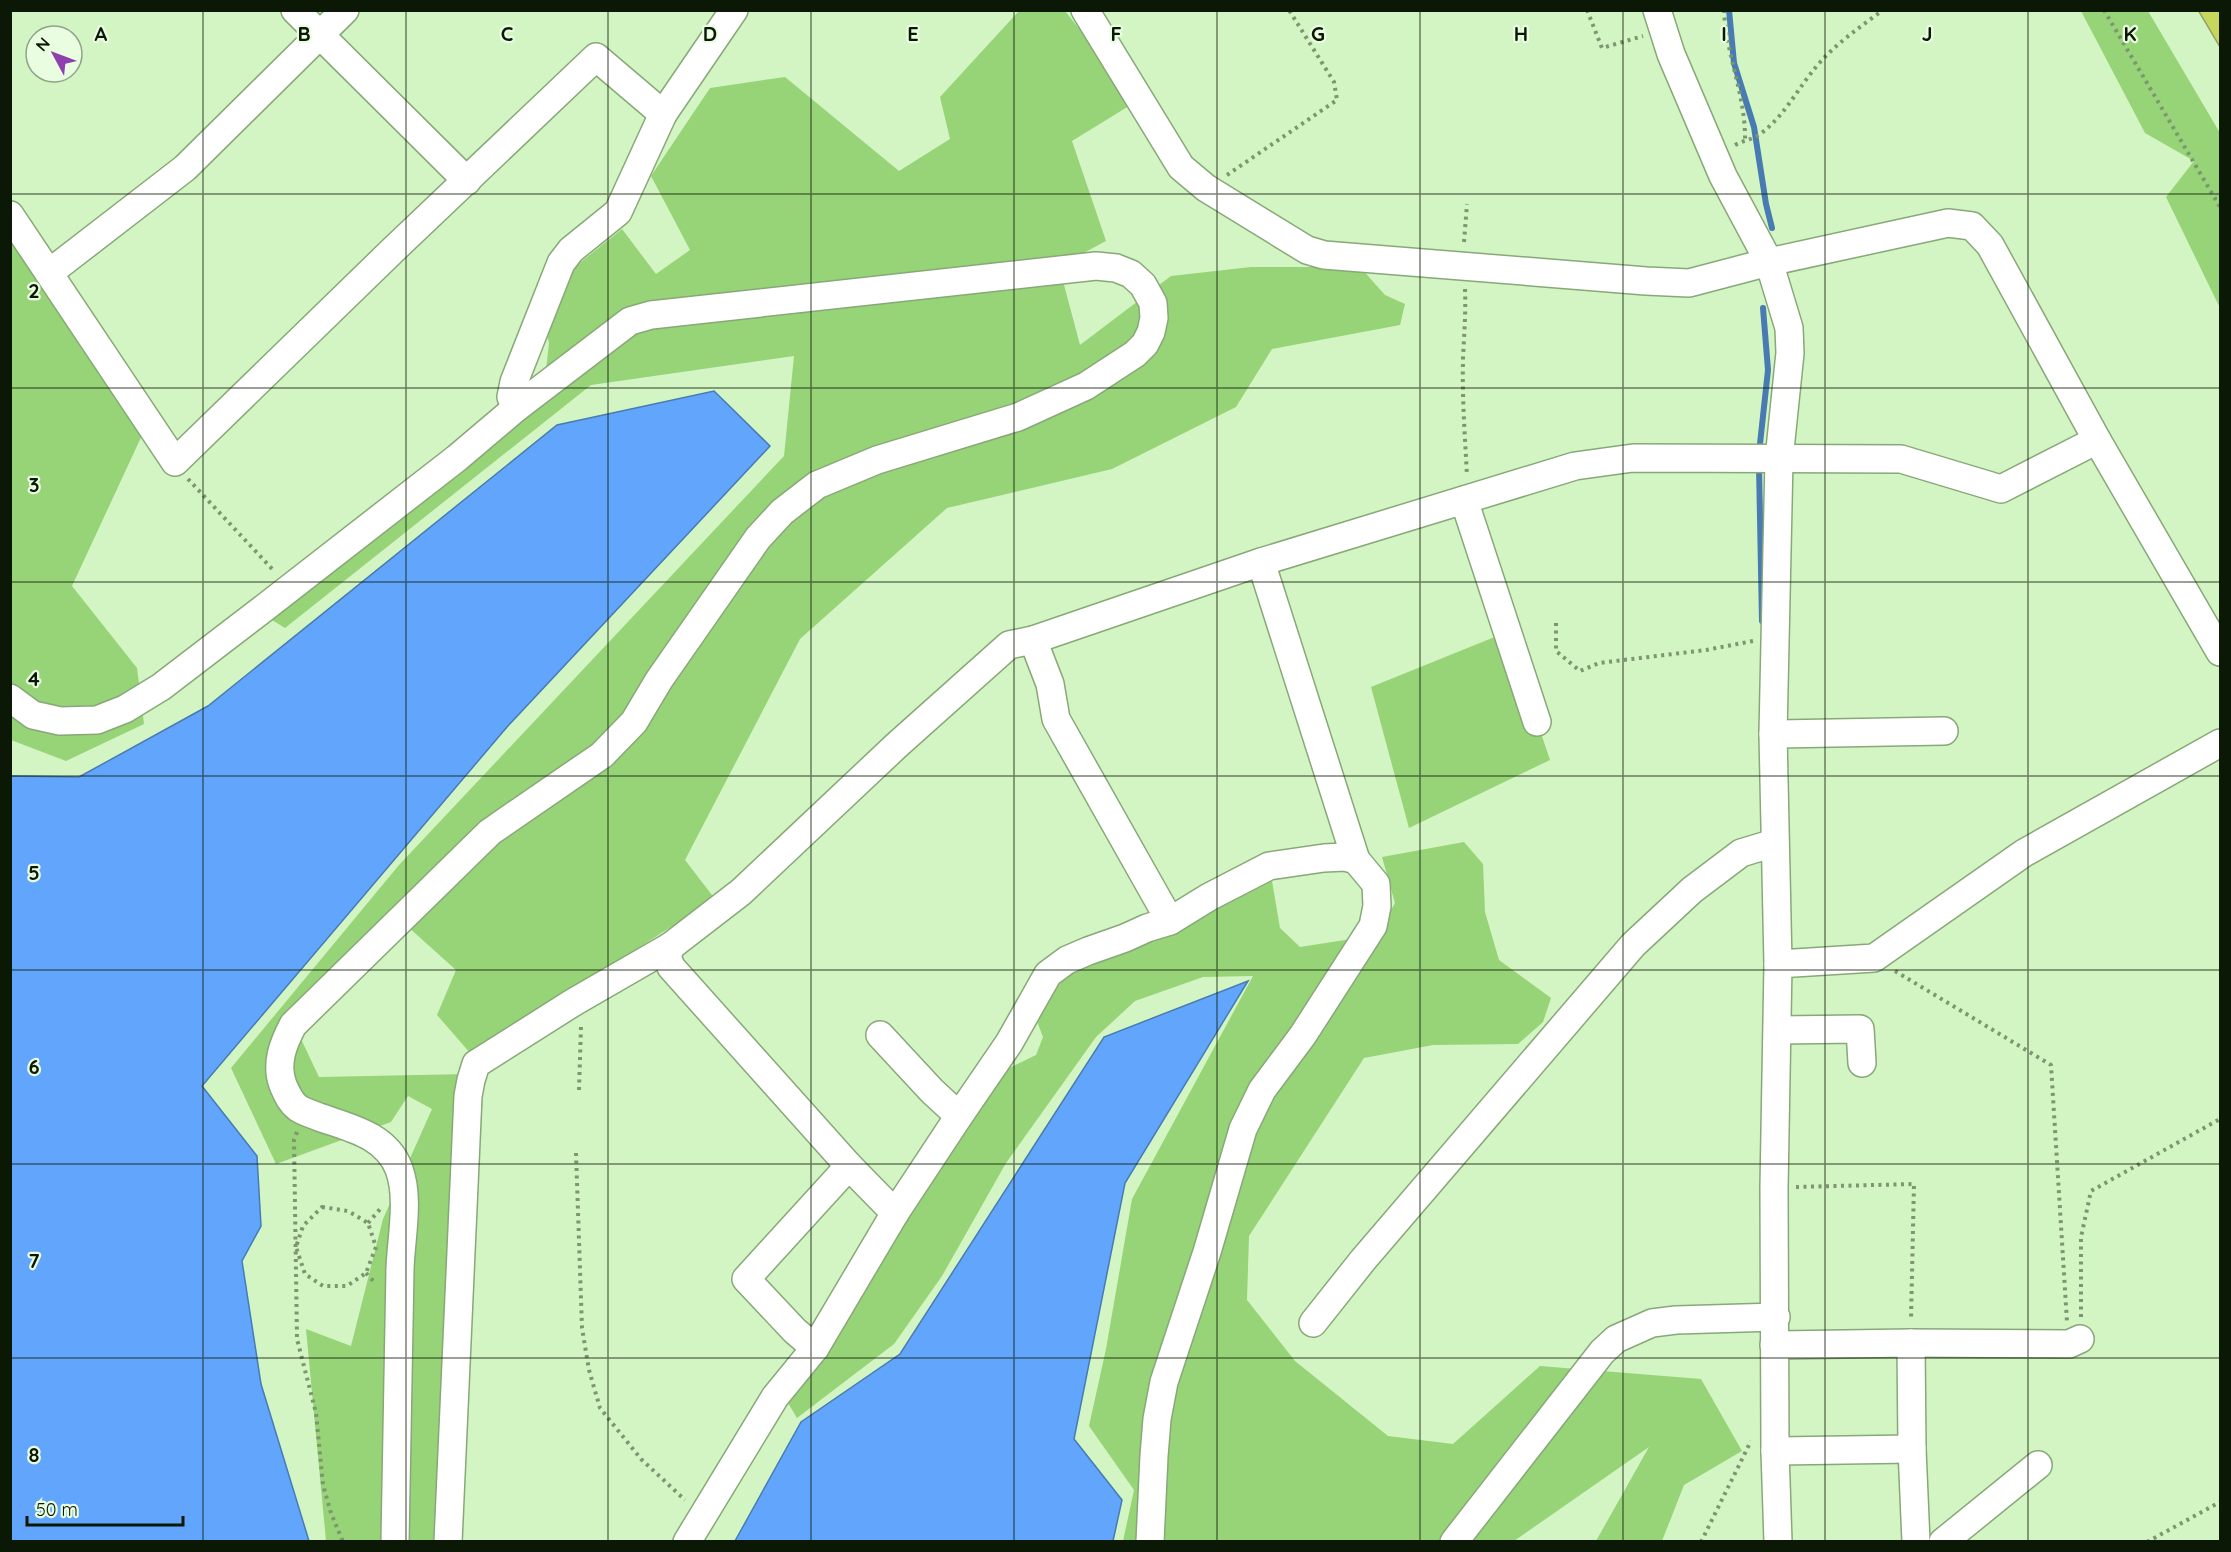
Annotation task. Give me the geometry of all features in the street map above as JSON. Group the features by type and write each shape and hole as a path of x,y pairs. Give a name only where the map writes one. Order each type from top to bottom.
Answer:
{"street":[{"path":"295,10 467,181"},
{"path":"49,273 185,168 345,10"},
{"path":"516,408 511,397 514,382 561,263 571,250 618,212 663,114 734,10"},
{"path":"1085,10 1181,167 1206,188 1307,250 1324,255 1464,268 1689,283 1769,262 1948,222 1972,226 1990,245 2097,440 2220,652"},
{"path":"1660,20 1671,54 1717,161 1769,262 1789,328 1790,353 1779,459 1773,734 1778,964 1774,1188 1775,1439 1778,1542"},
{"path":"10,215 175,462 596,57 663,114"},
{"path":"10,698 33,715 60,721 97,720 125,709 161,687 290,588 457,458 516,408 630,321 651,315 1096,266 1116,268 1131,274 1143,285 1153,303 1154,318 1145,344 1135,354 1086,386 1018,417 877,460 817,485 782,512 758,538 659,680 634,722 602,755 490,832 293,1025 284,1042 279,1071 288,1097 305,1112 356,1129 376,1139 391,1154 403,1183 397,1363 395,1542"},
{"path":"448,1542 471,1080 476,1064 574,1002 671,945 741,892 897,745 1009,645 1033,640 1261,562 1575,466 1633,458 1901,459 2001,489 2097,440"},
{"path":"1469,499 1537,722"},
{"path":"1150,1542 1157,1419 1164,1382 1207,1252 1243,1129 1263,1090 1303,1035 1373,926 1377,906 1376,884 1356,860 1261,562"},
{"path":"1033,640 1050,684 1056,719 1170,921"},
{"path":"1773,734 1944,731"},
{"path":"1778,964 1874,958 2024,853 2220,742"},
{"path":"1313,1323 1363,1260 1633,945 1692,890 1741,854 1774,843"},
{"path":"687,1542 775,1397 815,1348 895,1214 1009,1043 1048,974 1067,960 1170,921 1209,897 1269,866 1324,858 1356,860"},
{"path":"671,945 667,956 671,967 849,1166 895,1214"},
{"path":"1778,1030 1860,1029 1862,1063"},
{"path":"880,1035 932,1091 959,1116"},
{"path":"815,1348 795,1332 746,1279 849,1166"},
{"path":"1454,1542 1602,1352 1616,1339 1652,1323 1676,1320 1776,1317"},
{"path":"1774,1345 2075,1341"},
{"path":"1911,1343 1916,1542"},
{"path":"1775,1439 1912,1449"},
{"path":"1942,1542 2038,1465"}],"path":[{"path":"1206,188 1338,100 1334,82 1289,10"},
{"path":"1587,10 1602,48 1660,20"},
{"path":"1724,10 1725,30 1745,121 1744,141"},
{"path":"1717,161 1738,143 1753,140 1763,133 1800,90 1816,67 1845,38 1883,10"},
{"path":"2104,10 2220,207"},
{"path":"1467,204 1462,256 1466,328 1463,358 1464,415 1469,499"},
{"path":"175,462 290,588"},
{"path":"1556,623 1556,651 1580,671 1599,663 1706,650 1774,637"},
{"path":"1874,958 2051,1065 2075,1341"},
{"path":"574,1002 580,1017 579,1090"},
{"path":"2075,1341 2081,1237 2091,1191 2220,1119"},
{"path":"294,1140 297,1339 316,1413 323,1485 343,1542"},
{"path":"576,1153 582,1328 589,1370 600,1408 641,1459 702,1516"},
{"path":"1774,1188 1914,1184 1911,1343"},
{"path":"322,1207 348,1211 368,1223 376,1246 366,1273 347,1286 323,1286 305,1274 296,1247 303,1226 322,1207"},
{"path":"1701,1542 1754,1435 1775,1439"},
{"path":"2148,1542 2220,1502"}],"green space":[{"path":"1019,11 1065,11 1137,101 1072,141 1106,241 1059,266 1080,345 1171,276 1251,267 1360,267 1385,295 1405,304 1400,325 1272,349 1236,407 1112,469 947,508 800,639 685,860 715,899 471,1054 437,1015 456,970 397,917 301,1039 319,1077 469,1074 434,1541 326,1541 306,1329 351,1346 383,1219 432,1109 408,1096 391,1122 276,1164 231,1068 399,865 784,456 794,356 591,385 285,628 267,617 543,397 549,343 536,298 622,229 656,274 690,250 651,176 710,88 785,77 899,171 950,139 940,97"},
{"path":"2081,11 2148,11 2220,133 2220,308 2166,197 2194,161 2145,133"},
{"path":"10,229 144,431 72,586 137,668 144,724 66,761 11,740"},
{"path":"1507,632 1550,760 1409,828 1371,687"},
{"path":"1464,842 1483,864 1485,912 1499,960 1551,998 1543,1022 1518,1044 1433,1045 1364,1058 1249,1236 1247,1300 1295,1361 1388,1436 1453,1444 1540,1366 1701,1379 1742,1451 1684,1485 1662,1541 1596,1541 1649,1447 1514,1541 1123,1541 1134,1490 1089,1426 1106,1349 1132,1199 1253,976 1203,977 1135,1001 1096,1037 1006,1163 942,1276 894,1344 797,1418 788,1403 903,1217 1001,1072 1036,1055 1043,1037 1035,1016 1071,969 1173,932 1272,881 1280,928 1300,947 1377,935 1395,903 1382,857"}],"water":[{"path":"714,391 770,446 507,727 202,1086 257,1156 261,1226 242,1261 261,1384 309,1541 11,1541 11,776 79,777 208,706 557,425"},
{"path":"1248,981 1125,1183 1074,1439 1122,1500 1113,1541 735,1541 801,1422 900,1354 1104,1037"}],"building":[{"path":"2198,10 2220,10 2220,47"}],"waterway":[{"path":"1729,10 1734,63 1754,127 1772,228"},
{"path":"1759,453 1768,370 1763,308"},
{"path":"1759,466 1762,621"}]}
